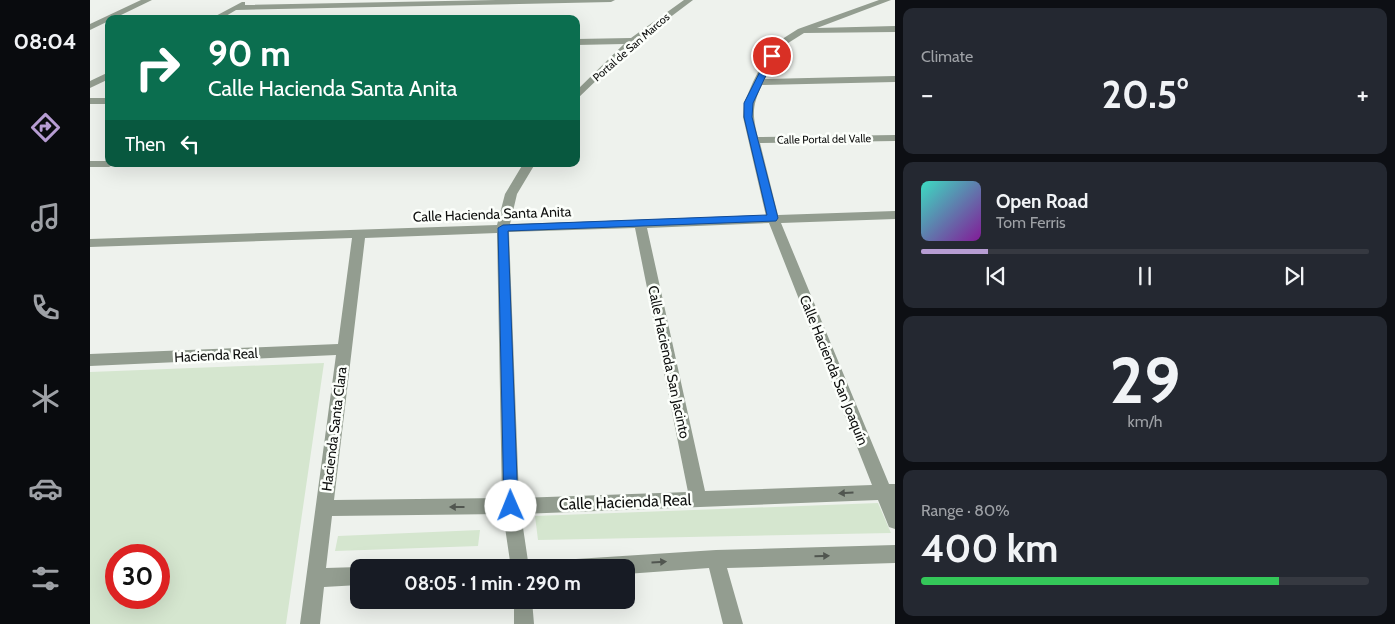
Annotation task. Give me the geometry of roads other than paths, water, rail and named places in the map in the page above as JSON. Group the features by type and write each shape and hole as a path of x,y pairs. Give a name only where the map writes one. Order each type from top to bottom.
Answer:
{"street":[{"path":"116,15 148,0"},
{"path":"222,15 249,0"},
{"path":"236,8 611,0"},
{"name":"Portal de San Marcos","path":"580,91 665,16 689,0"},
{"name":"Calle Hacienda San Joaquín","path":"887,0 801,31 782,43 772,56 758,82 749,103 748,117 752,140 773,218 889,491 895,521"},
{"path":"90,27 105,20"},
{"path":"801,31 895,29"},
{"path":"580,42 634,42"},
{"path":"90,85 105,77"},
{"path":"758,82 895,79"},
{"path":"90,101 105,100"},
{"name":"Calle Portal del Valle","path":"752,140 895,138"},
{"path":"90,164 105,164"},
{"path":"519,559 511,506 503,228 504,215 511,195 527,167"},
{"name":"Calle Hacienda Santa Anita","path":"90,243 895,215"},
{"name":"Calle Hacienda San Jacinto","path":"640,223 698,500"},
{"name":"Hacienda Santa Clara","path":"310,624 359,233"},
{"name":"Hacienda Real","path":"90,360 343,349"},
{"name":"Calle Hacienda Real","path":"324,508 511,506 889,491"},
{"path":"635,564 716,559 895,554"},
{"path":"716,559 733,624"},
{"path":"317,578 350,576"},
{"path":"523,609 524,624"}]}
